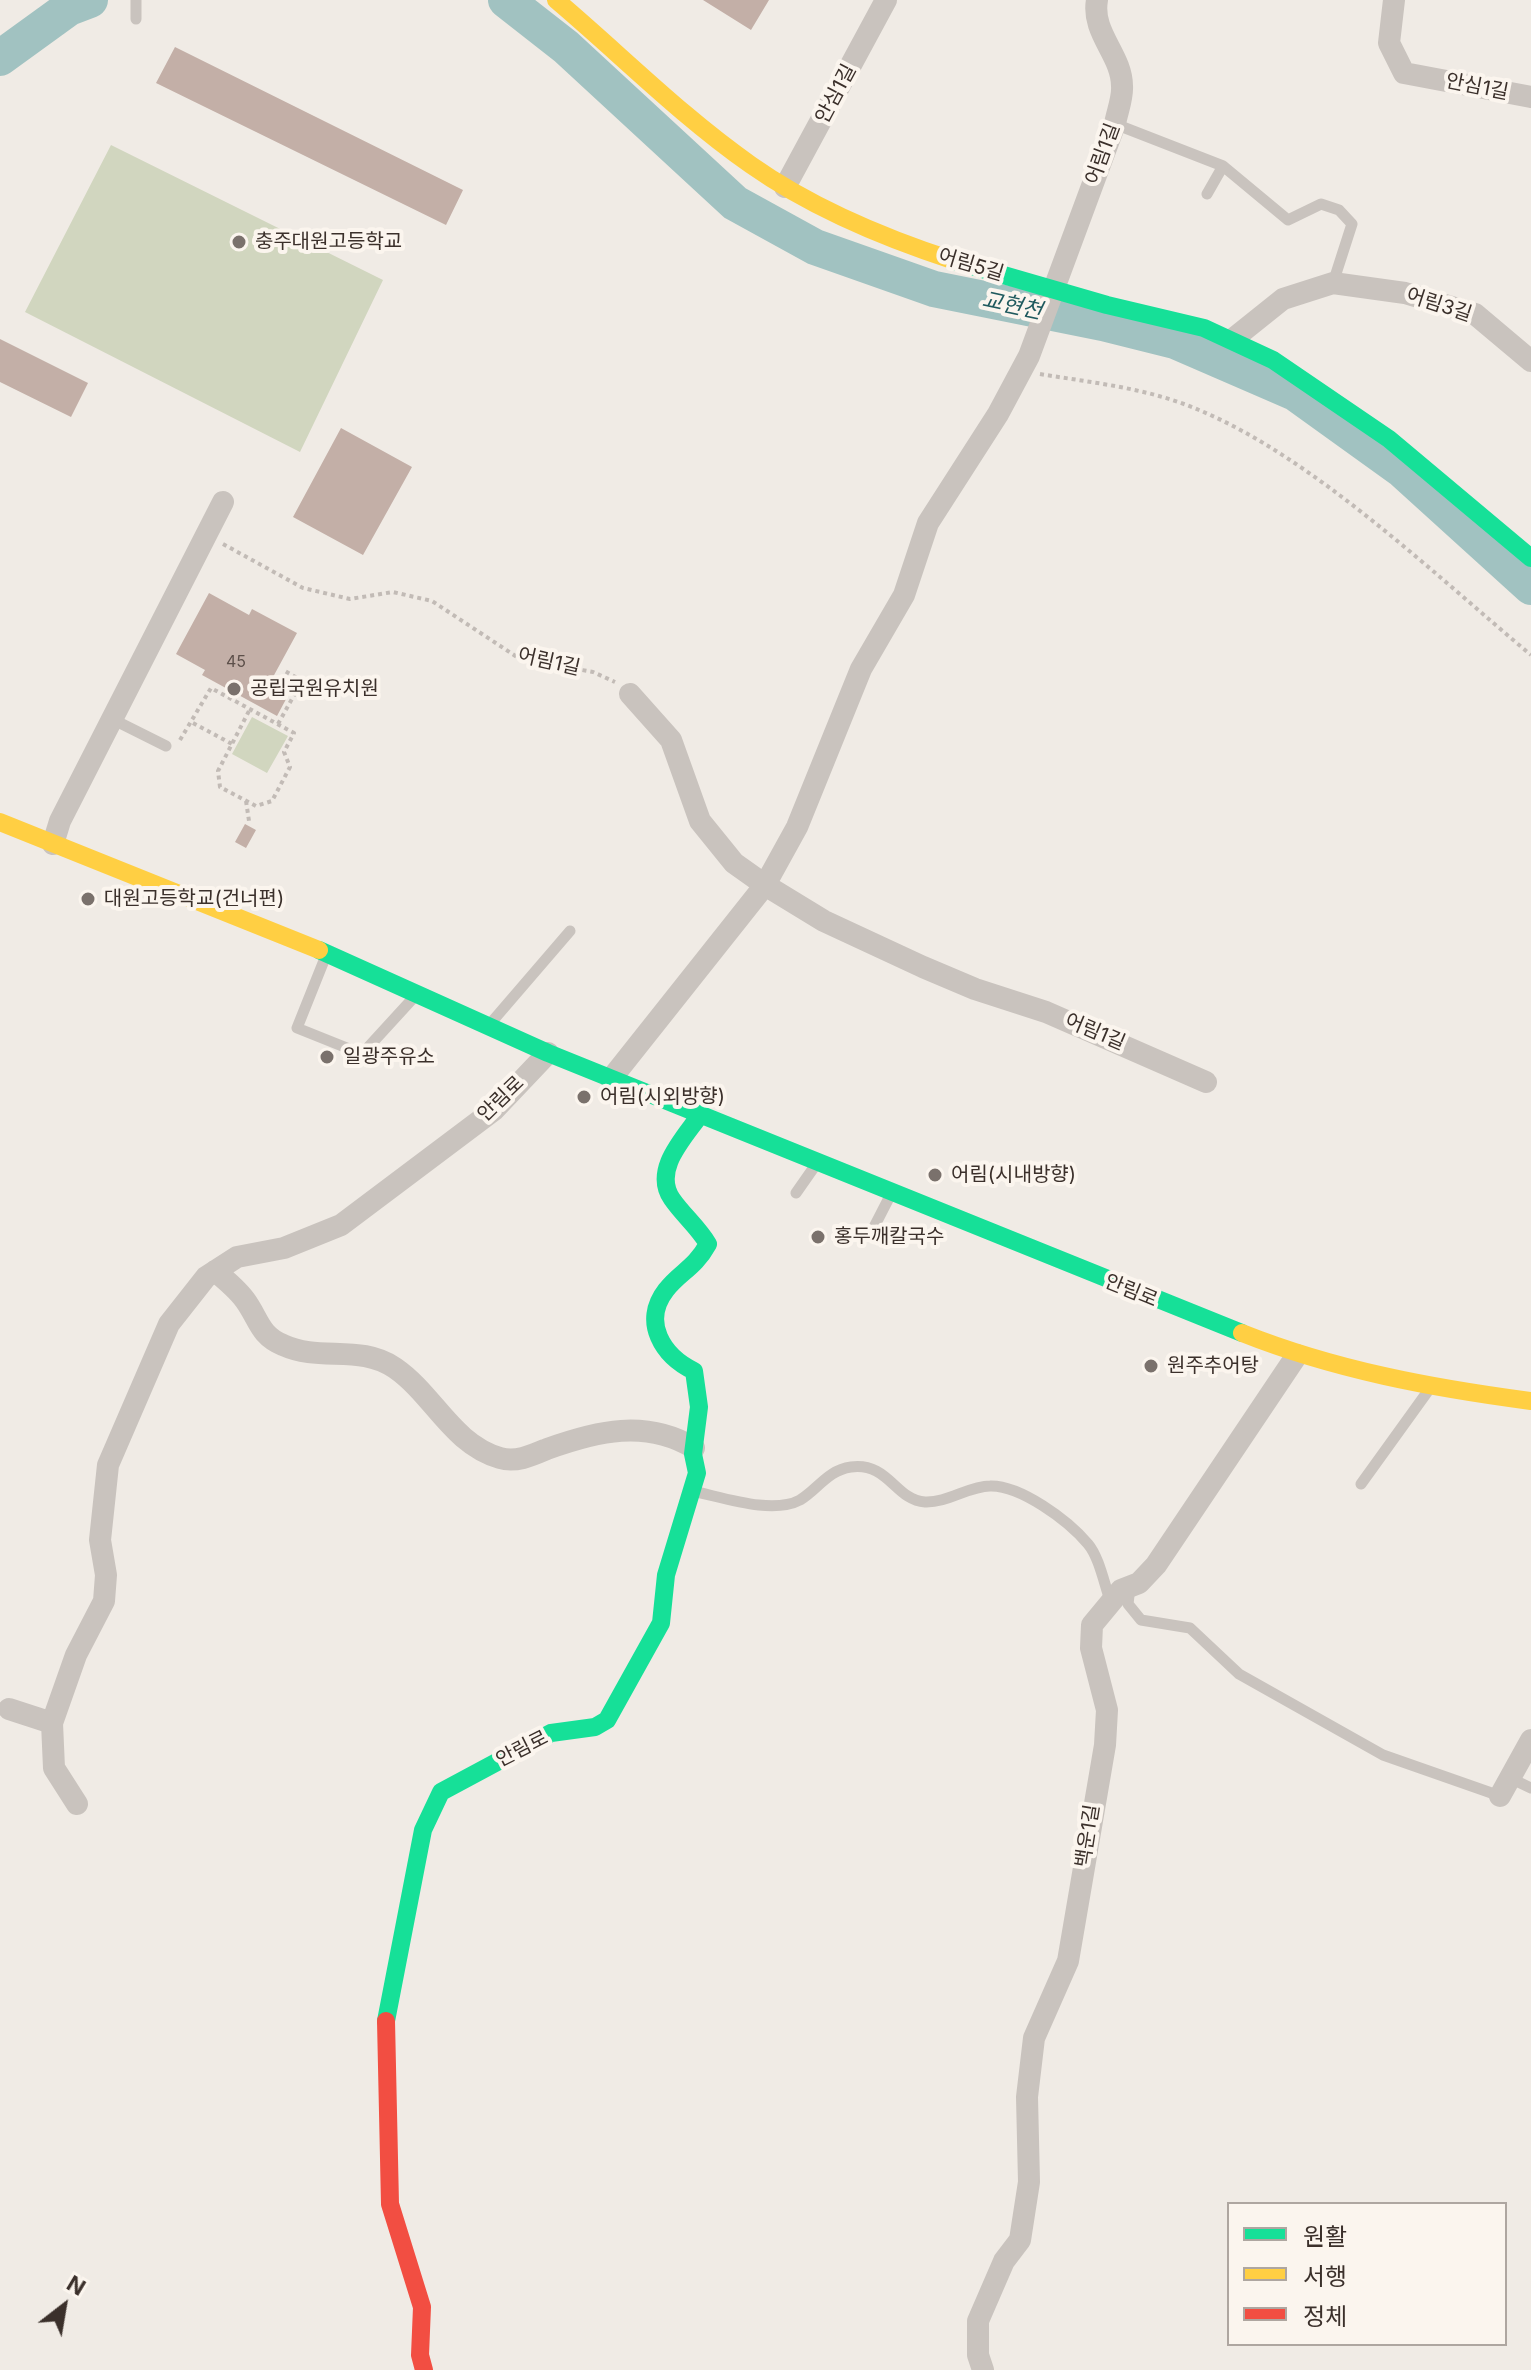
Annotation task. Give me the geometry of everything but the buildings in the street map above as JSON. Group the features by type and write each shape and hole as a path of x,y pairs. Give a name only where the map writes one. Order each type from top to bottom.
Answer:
{"street":[{"name":"어림5길","path":"556,0 720,145 785,187 877,234 1049,298 1233,339 1300,376 1405,455 1531,558"},
{"name":"안심1길","path":"785,187 886,0"},
{"name":"어림1길","path":"1025,364 1115,124 1123,85 1100,31 1095,11 1097,0"},
{"name":"안심1길","path":"1394,0 1389,43 1404,73 1531,97"},
{"name":"어림3길","path":"1233,339 1283,299 1333,283 1405,293 1475,314 1531,361"},
{"path":"611,1079 765,885 797,827 861,669 904,595 928,523 1025,364"},
{"path":"53,844 60,821 223,502"},
{"name":"어림1길","path":"630,694 671,740 700,821 734,863 765,885 824,921 923,967 1073,1023 1206,1082"},
{"name":"안림로","path":"0,822 327,953 611,1079 1297,1355 1431,1388 1531,1401"},
{"name":"안림로","path":"77,1804 54,1768 52,1723 76,1655 104,1601 106,1575 100,1540 102,1503 113,1452 169,1324 188,1296 215,1271 237,1257 284,1248 341,1225 494,1110 548,1053"},
{"name":"안림로","path":"424,2370 420,2363 419,2329 423,2311 393,2233 384,2029 423,1830 441,1792 551,1733 595,1727 607,1720 661,1623 666,1575 697,1473 694,1448 699,1407 694,1371 675,1364 663,1351 655,1333 655,1315 662,1295 695,1266 708,1244 692,1217 671,1197 663,1180 667,1165 700,1115"},
{"path":"215,1271 248,1303 254,1320 265,1335 303,1353 376,1357 412,1382 446,1424 484,1451 503,1459 523,1458 591,1434 614,1431 661,1432 694,1448"},
{"name":"백운1길","path":"983,2370 978,2355 978,2321 1004,2261 1020,2240 1029,2182 1027,2113 1034,2038 1068,1961 1105,1745 1107,1710 1091,1648 1092,1625 1110,1600 1156,1565 1297,1355"},
{"path":"9,1709 52,1723"},
{"path":"1505,1787 1531,1740"}],"lane":[{"path":"136,0 136,19"},
{"path":"1115,124 1223,166 1288,220 1321,204 1339,210 1352,224 1333,283"},
{"path":"1207,194 1223,166"},
{"path":"112,719 166,746"},
{"path":"490,1025 570,931"},
{"path":"327,953 297,1028 362,1054 418,992"},
{"path":"796,1193 817,1163"},
{"path":"873,1229 892,1193"},
{"path":"1361,1484 1431,1388"},
{"path":"691,1491 772,1505 799,1501 829,1475 851,1467 876,1469 909,1497 926,1502 987,1485 1011,1487 1032,1499 1089,1544 1110,1600"},
{"path":"1130,1586 1128,1604 1141,1620 1190,1628 1239,1674 1383,1755 1505,1787 1531,1788"}],"path":[{"path":"1025,364 1141,390 1200,410 1267,446 1343,500 1531,655"},
{"name":"어림1길","path":"207,535 303,588 350,599 393,592 432,601 520,659 593,672 630,694"},
{"path":"278,724 302,681 285,671"},
{"path":"166,746 184,738 211,688 278,724 294,733 284,752 290,767 272,801 256,806 220,787 218,771 250,709"},
{"path":"193,723 232,744"},
{"path":"246,801 249,821"}],"green space":[{"path":"111,145 383,280 300,452 25,312"},
{"path":"252,717 288,736 267,773 232,754"}],"waterway":[{"name":"교현천","path":"0,58 69,8 90,0"},
{"name":"교현천","path":"506,0 566,47 735,203 815,247 934,289 1103,323 1175,341 1295,393 1402,470 1531,587"}],"traffic: fast":[{"path":"955,261 1107,305 1204,328 1273,360 1389,439 1531,558"},
{"path":"319,950 548,1053 1242,1333"},
{"path":"386,2021 423,1830 441,1792 551,1733 595,1727 607,1720 661,1623 666,1575 697,1473 693,1454 699,1407 694,1371 673,1357 665,1347 659,1337 655,1314 666,1290 698,1259 708,1244 672,1199 666,1177 672,1155 700,1115"}],"traffic: slow":[{"path":"556,0 700,126 774,181 849,220 955,261"},
{"path":"0,822 319,950"},
{"path":"1242,1333 1312,1357 1384,1376 1531,1401"}],"traffic: jam":[{"path":"386,2021 390,2204 422,2307 420,2355 424,2370"}],"place":[{"name":"충주대원고등학교","path":"239,242"},
{"name":"공립국원유치원","path":"234,689"},
{"name":"대원고등학교(건너편)","path":"88,899"},
{"name":"일광주유소","path":"327,1057"},
{"name":"어림(시외방향)","path":"584,1097"},
{"name":"어림(시내방향)","path":"935,1175"},
{"name":"홍두깨칼국수","path":"818,1237"},
{"name":"원주추어탕","path":"1151,1366"}]}
